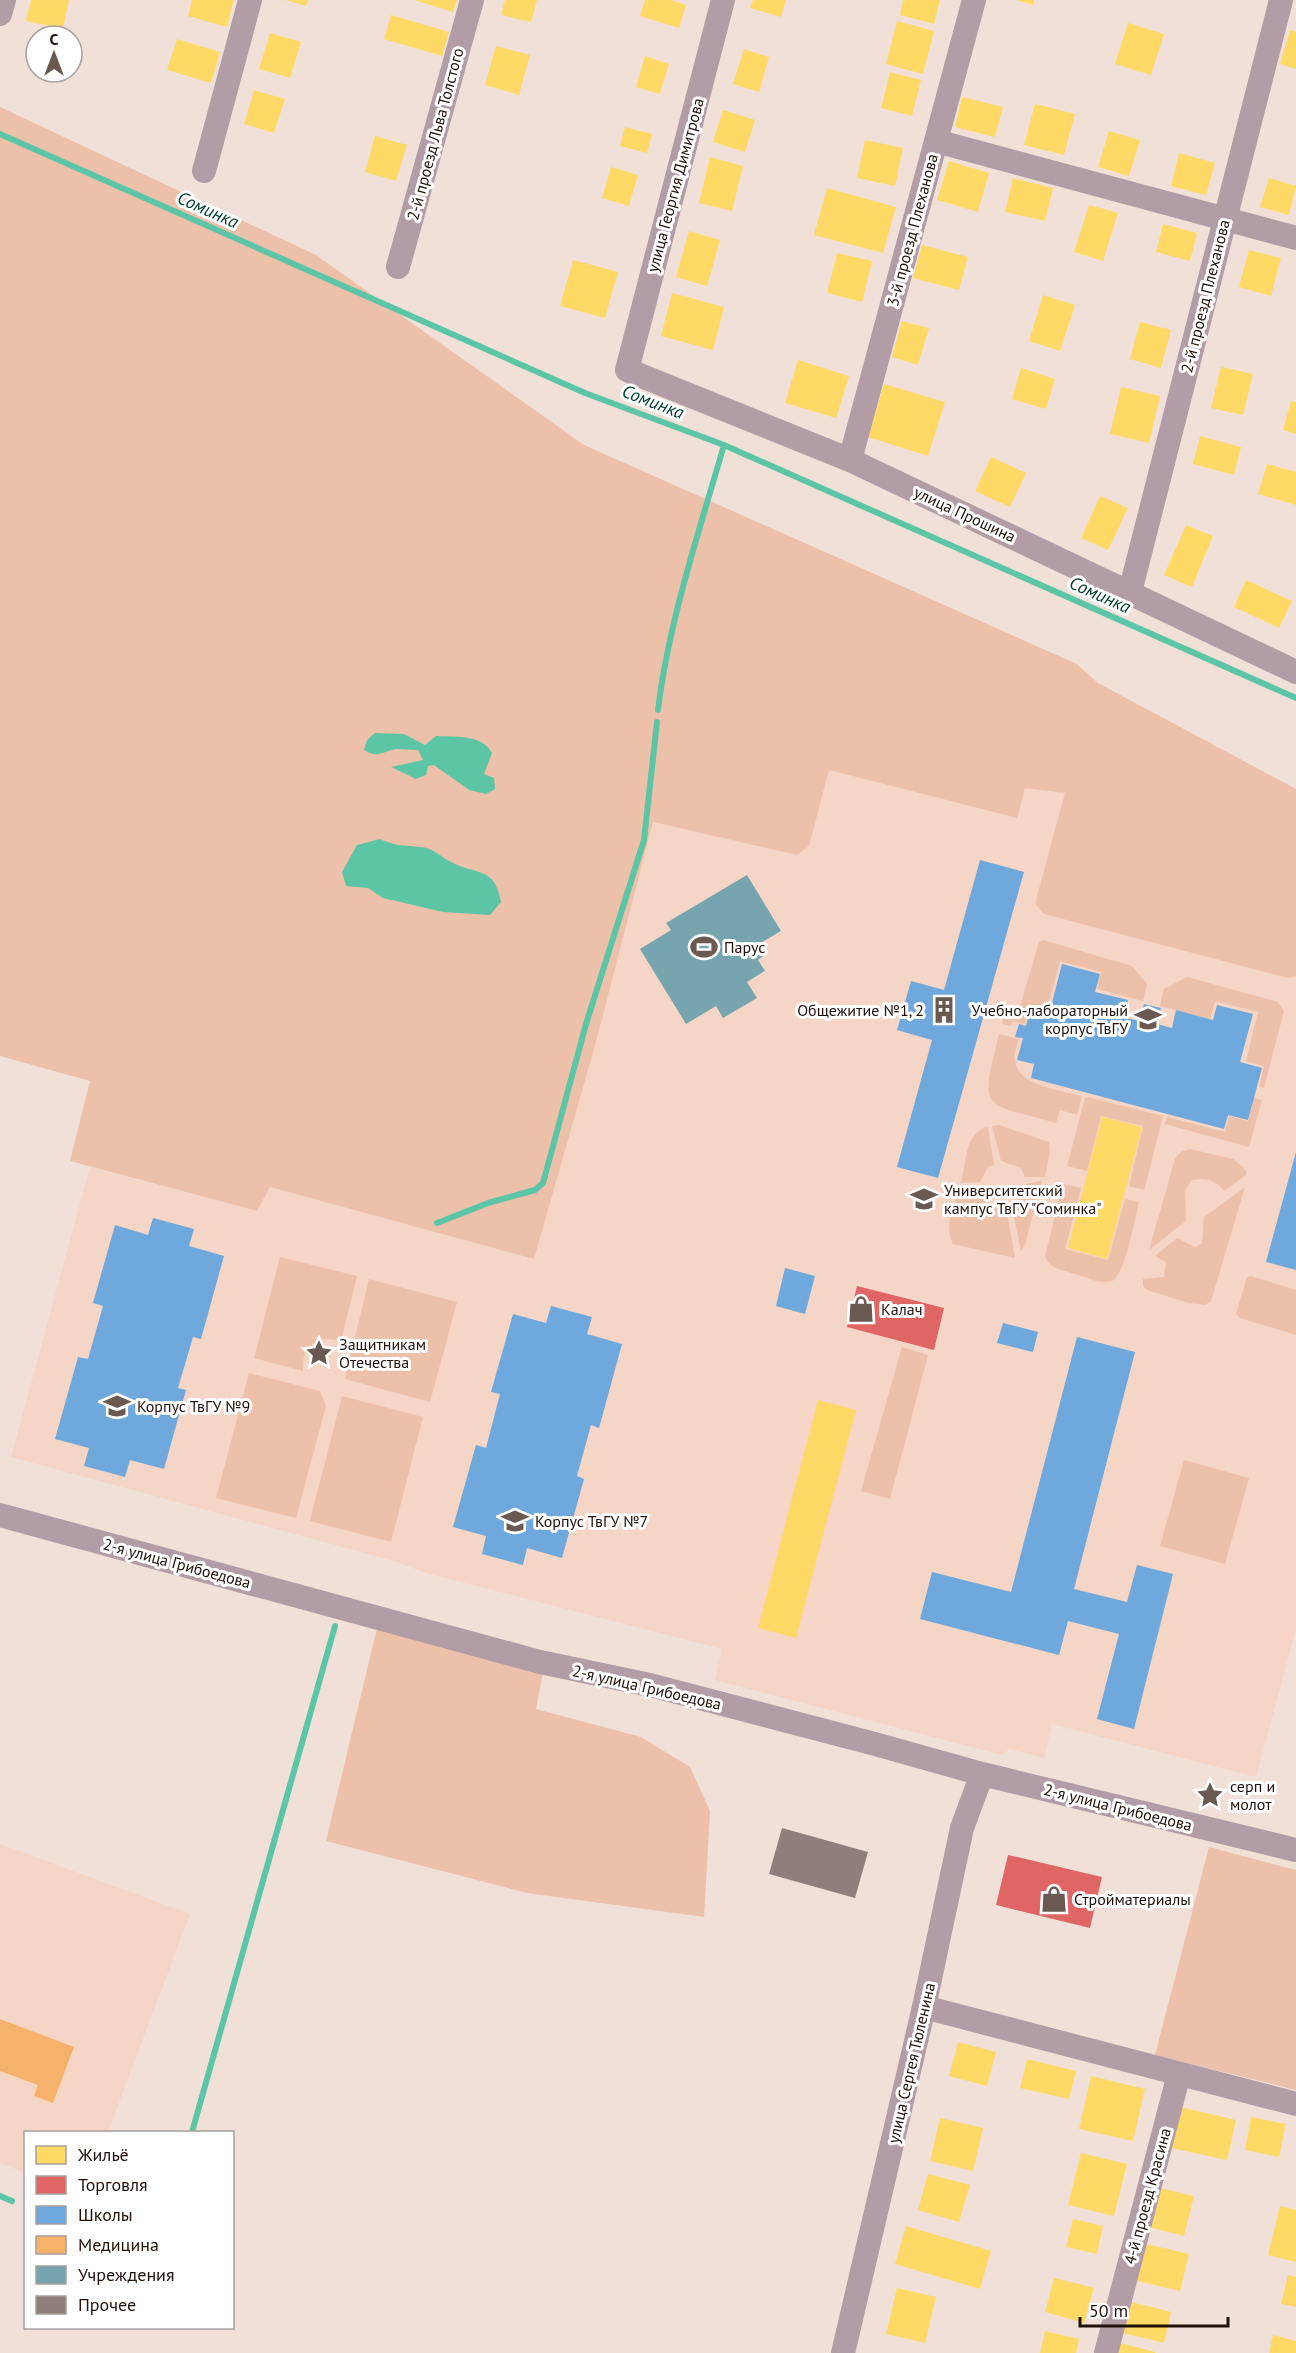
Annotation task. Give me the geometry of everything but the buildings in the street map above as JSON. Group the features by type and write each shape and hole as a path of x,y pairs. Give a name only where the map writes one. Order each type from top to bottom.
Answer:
{"street":[{"path":"0,14 4,0"},
{"path":"204,171 250,0"},
{"name":"2-й проезд Льва Толстого","path":"398,267 472,0"},
{"name":"улица Георгия Димитрова","path":"627,370 723,0"},
{"name":"3-й проезд Плеханова","path":"850,460 974,0"},
{"name":"2-й проезд Плеханова","path":"1130,592 1281,0"},
{"path":"936,141 1296,238"},
{"name":"улица Прошина","path":"627,370 850,460 1296,672"},
{"name":"2-я улица Грибоедова","path":"0,1515 540,1662 650,1685 982,1774 1296,1850"},
{"name":"улица Сергея Тюленина","path":"843,2353 924,2007 962,1828 982,1774"},
{"path":"924,2007 1296,2104"},
{"name":"4-й проезд Красина","path":"1106,2353 1179,2074"}],"shaded area":[{"path":"0,107 316,255 584,445 1077,664 1098,683 1296,789 1296,976 1288,978 1044,914 1036,905 1036,900 1065,793 1025,788 1017,818 829,770 809,846 797,855 653,822 596,1042 534,1259 270,1187 257,1211 70,1161 90,1081 0,1056"},
{"path":"375,733 404,734 425,745 436,736 467,738 482,742 492,753 484,774 494,778 495,789 486,794 469,790 434,765 428,766 426,775 416,779 391,767 423,760 418,750 397,749 377,754 369,753 364,750 367,740"},
{"name":"Университетский кампус ТвГУ \"Соминка\"","path":"829,770 1016,818 1025,788 1065,793 1296,891 1296,1629 1256,1777 1052,1724 1044,1758 1009,1749 1002,1755 715,1680 722,1649 426,1573 394,1561 11,1457 90,1167 257,1211 270,1187 534,1259 596,1042 653,822 797,855 809,846"},
{"path":"380,839 396,845 429,849 460,866 483,873 494,882 501,902 490,915 443,912 383,898 368,888 346,886 342,872 357,845"},
{"path":"1043,940 1132,966 1147,984 1143,1001 1097,989 1101,972 1060,961 1046,1013 1030,1009 1025,1024 1012,1021 1011,1026 1002,1024 1006,1005 1014,1006 1021,1003 1039,942"},
{"path":"1187,977 1278,1002 1284,1011 1264,1088 1259,1087 1264,1066 1246,1061 1258,1012 1215,1001 1210,1019 1160,1006 1164,989"},
{"path":"999,1034 1019,1039 1015,1059 1018,1070 1025,1077 1042,1086 1082,1096 1077,1115 1060,1110 1056,1123 1000,1107 992,1101 989,1079"},
{"path":"1085,1098 1163,1116 1144,1190 1129,1186 1143,1126 1101,1116 1087,1171 1067,1166"},
{"path":"1254,1098 1262,1100 1249,1147 1165,1124 1167,1117 1225,1132 1229,1116 1248,1121"},
{"path":"999,1125 1049,1142 1050,1152 1045,1177 1025,1177 1021,1168 1001,1161 992,1126"},
{"path":"988,1127 994,1165 988,1167 980,1182 961,1183 971,1141 980,1130"},
{"path":"1190,1149 1233,1159 1246,1170 1246,1175 1224,1191 1210,1180 1192,1180 1185,1190 1186,1221 1149,1250 1175,1159 1181,1152"},
{"path":"1042,1181 1025,1245 1021,1251 1011,1204 1019,1199 1025,1184"},
{"path":"1063,1184 1081,1188 1065,1249 1108,1260 1125,1199 1139,1202 1125,1258 1117,1277 1112,1281 1098,1281 1061,1270 1047,1260 1045,1256"},
{"path":"1245,1187 1211,1301 1205,1305 1189,1303 1147,1290 1143,1286 1143,1279 1164,1277 1166,1262 1155,1256 1177,1238 1195,1247 1202,1244 1204,1217"},
{"path":"979,1188 983,1197 989,1202 1006,1206 1015,1258 953,1244 949,1224 959,1190"},
{"path":"280,1257 357,1276 341,1342 325,1339 313,1344 305,1355 303,1371 254,1358"},
{"path":"1251,1276 1296,1290 1296,1335 1240,1318 1236,1314 1247,1277"},
{"path":"369,1279 457,1302 430,1402 345,1379"},
{"path":"902,1347 928,1355 890,1499 861,1491"},
{"path":"249,1373 320,1391 326,1406 296,1518 216,1498"},
{"path":"342,1396 423,1417 391,1542 310,1521"},
{"path":"1184,1460 1249,1478 1225,1564 1160,1546"},
{"path":"377,1628 543,1672 536,1709 641,1737 690,1767 710,1811 704,1917 527,1893 326,1841"},
{"path":"0,1844 190,1914 108,2131 24,2131 24,2173 0,2163"},
{"path":"1209,1847 1296,1870 1296,2090 1155,2055"}],"waterway":[{"name":"Соминка","path":"0,134 585,393 724,445 1296,698"},
{"path":"658,710 677,610 724,445"},
{"path":"437,1223 488,1203 535,1190 543,1183 586,1024 644,840 657,722"},
{"path":"192,2131 335,1626"},
{"path":"0,2196 12,2201"}],"place":[{"name":"Парус","path":"704,947"},
{"name":"Общежитие №1, 2","path":"944,1010"},
{"name":"Учебно-лабораторный корпус ТвГУ","path":"1148,1019"},
{"name":"Университетский кампус ТвГУ \"Соминка\"","path":"924,1199"},
{"name":"Калач","path":"861,1309"},
{"name":"Защитникам Отечества","path":"319,1353"},
{"name":"Корпус ТвГУ №9","path":"117,1406"},
{"name":"Корпус ТвГУ №7","path":"515,1521"},
{"name":"серп и молот","path":"1210,1795"},
{"name":"Стройматериалы","path":"1054,1899"}]}
